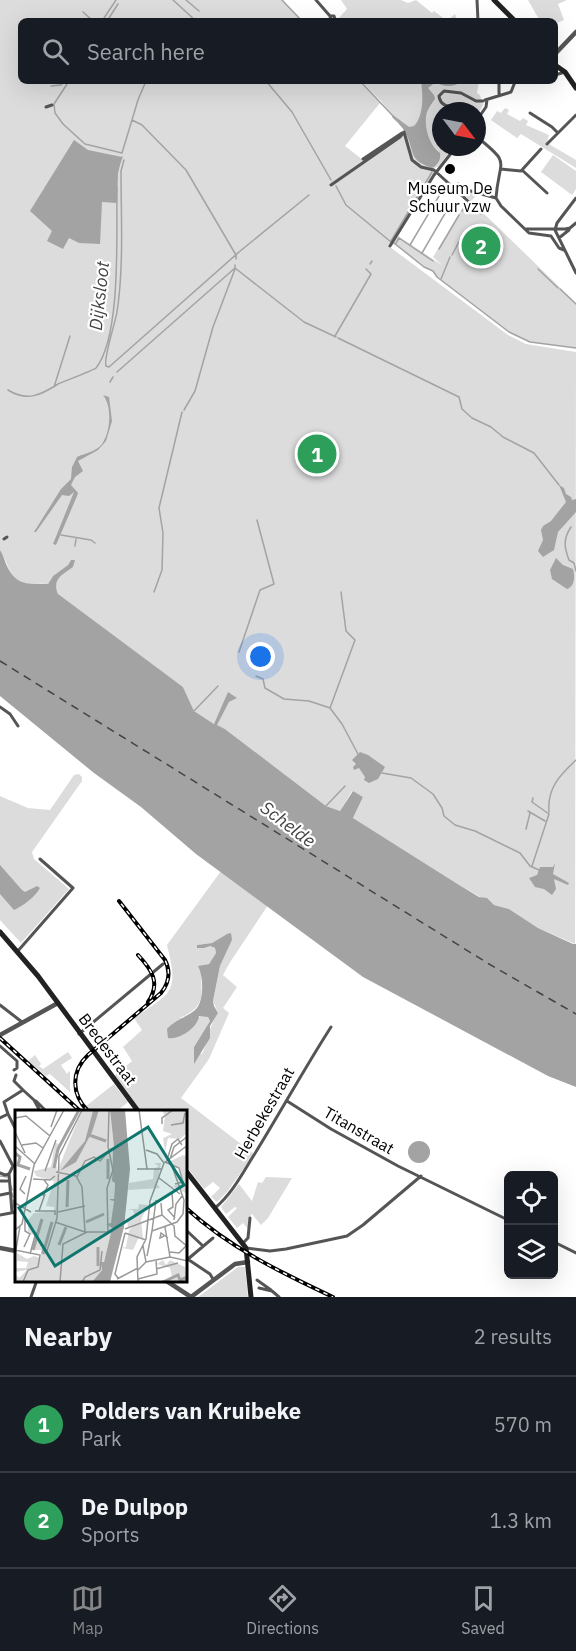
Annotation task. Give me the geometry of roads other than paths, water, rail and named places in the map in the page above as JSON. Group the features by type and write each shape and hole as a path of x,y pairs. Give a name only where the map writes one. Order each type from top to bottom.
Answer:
{"main road":[{"path":"494,0 511,18"},
{"path":"558,67 565,72 576,88"},
{"name":"Bredestraat","path":"0,932 58,1003 137,1110"},
{"path":"188,1174 245,1246 251,1297"}],"street":[{"path":"316,0 330,16"},
{"path":"477,0 478,18"},
{"path":"558,51 576,32"},
{"path":"558,74 565,72"},
{"path":"499,84 499,95"},
{"path":"442,102 439,96 444,91 457,92 476,101 512,91 514,84"},
{"path":"46,107 52,105"},
{"path":"530,113 552,127 558,134"},
{"path":"547,144 576,115"},
{"path":"363,159 404,132"},
{"path":"404,132 412,160 421,167 436,171 481,213"},
{"path":"331,185 404,132"},
{"path":"486,145 499,156 501,169 496,198 501,206 529,233 551,236 559,248 564,250"},
{"path":"501,169 522,170 541,149"},
{"path":"390,246 436,171 448,156"},
{"path":"522,170 548,193"},
{"path":"453,187 458,184 467,190 496,198"},
{"path":"576,198 557,223 555,230 576,273"},
{"path":"559,238 576,223"},
{"path":"525,229 570,228"},
{"path":"0,707 10,714 18,726"},
{"path":"17,952 73,888 40,859"},
{"path":"79,1034 163,964"},
{"path":"0,1035 58,1003"},
{"path":"0,1005 22,1022"},
{"name":"Herbekestraat","path":"215,1208 229,1195 330,1027"},
{"path":"0,1047 17,1061 17,1068 14,1070"},
{"path":"16,1075 14,1081 45,1110"},
{"path":"15,1128 4,1102 23,1090"},
{"path":"34,1100 39,1110"},
{"name":"Titanstraat","path":"287,1101 368,1149 504,1219"},
{"path":"0,1118 8,1114"},
{"path":"0,1141 14,1163 9,1173 14,1212 0,1215"},
{"path":"0,1173 5,1175 9,1173"},
{"path":"250,1218 248,1240 245,1246 278,1250 347,1236 421,1176"},
{"path":"0,1181 6,1180 9,1183"},
{"path":"0,1195 10,1193"},
{"path":"188,1232 203,1246"},
{"path":"188,1258 213,1238"},
{"path":"558,1244 576,1253"},
{"path":"0,1248 15,1251"},
{"path":"188,1260 210,1274 213,1279"},
{"path":"167,1282 191,1297 235,1264 248,1262"},
{"path":"257,1280 279,1297"},
{"path":"31,1297 37,1282"},
{"path":"260,1288 272,1291"}],"water":[{"path":"421,84 433,84 428,88 435,99 427,112 426,129 432,143 432,156 440,156 439,162 432,168 416,159 406,133 392,117 393,115 409,127 414,126 421,111"},
{"path":"440,84 458,84 442,85"},
{"path":"74,140 88,150 122,157 118,173 117,203 102,202 100,244 79,243 69,238 63,249 47,241 52,231 30,211"},
{"path":"103,395 109,397 112,421 106,441 98,450 78,461 83,471 75,477 71,485 78,493 56,545 53,544 74,492 69,496 62,495 34,532 61,489 71,479 72,467 77,457 97,449 105,439 109,426 109,412"},
{"path":"559,485 564,488 572,500 576,499 576,512 558,532 554,550 543,557 538,551 543,540 541,530 566,502"},
{"name":"Schelde","path":"0,550 14,576 28,583 48,584 53,576 71,560 75,560 73,567 57,581 58,594 183,687 194,711 214,724 228,692 237,698 229,702 217,725 326,806 340,811 353,791 363,797 353,818 479,897 487,898 494,905 509,909 538,928 576,944 576,1087 548,1076 363,977 196,854 141,807 94,773 0,696"},
{"path":"556,558 563,565 573,569 574,578 570,588 567,589 552,579 550,570"},
{"path":"360,752 385,767 378,779 369,783 364,780 365,777 359,768 354,770 353,767 356,764 352,760"},
{"path":"555,863 553,874 569,883 568,885 554,879 556,889 552,895 544,889 535,887 529,878 537,875 540,867 553,867"},
{"path":"0,865 25,892 37,886 40,888 29,900 14,910 0,894"},
{"path":"231,933 232,940 220,966 213,1001 218,1013 210,1026 210,1038 194,1064 194,1047 210,1021 208,1017 199,1016 192,1028 178,1037 168,1038 167,1029 195,1010 200,1002 202,983 198,966 209,964 216,953 215,948 210,946 197,948 197,945 212,943"},
{"path":"419,1141 427,1144 430,1152 427,1160 419,1163 411,1160 408,1152 411,1144"}],"waterway":[{"path":"104,18 116,0"},
{"path":"173,0 193,18"},
{"path":"186,0 199,11"},
{"path":"282,0 299,18"},
{"path":"109,18 118,4"},
{"path":"83,12 90,18"},
{"path":"51,86 62,84"},
{"path":"67,84 54,104 55,113 63,124 85,144 122,153"},
{"path":"122,153 145,84"},
{"path":"269,84 292,112 331,180"},
{"path":"363,84 393,116"},
{"path":"132,120 142,125 186,170 236,255 236,259"},
{"name":"Dijksloot","path":"118,167 122,157"},
{"path":"124,160 121,171 121,277 117,312 106,356 106,366 109,367 239,252 309,195"},
{"path":"391,241 432,172"},
{"path":"336,186 346,205 391,242"},
{"name":"Dijksloot","path":"8,390 21,396 34,396 96,368 104,353 114,308 117,187"},
{"path":"410,245 439,196"},
{"path":"462,211 467,203"},
{"path":"422,253 447,210"},
{"path":"439,249 459,215"},
{"path":"396,243 399,238 433,261"},
{"path":"452,255 461,238"},
{"path":"394,243 509,332 530,342 576,348"},
{"path":"441,279 450,257"},
{"path":"235,265 235,268 304,322 336,337"},
{"path":"117,372 235,268"},
{"path":"184,410 195,391 213,327 235,269"},
{"path":"335,336 371,274 366,269"},
{"path":"538,269 558,288"},
{"path":"560,289 576,304"},
{"path":"54,387 70,336"},
{"path":"338,338 459,397 462,409 472,418 534,453 559,485"},
{"path":"110,382 113,377"},
{"path":"154,592 162,570 163,533 159,508 182,412"},
{"path":"239,652 260,590 274,584 257,520"},
{"path":"571,527 565,547 576,571"},
{"path":"61,535 91,540 95,543"},
{"path":"75,546 76,539"},
{"path":"330,708 355,640 346,631 341,592"},
{"path":"256,676 263,679 265,688 284,699 309,701 330,708 342,724 358,754"},
{"path":"194,711 218,686"},
{"path":"549,812 552,789 576,760"},
{"path":"382,773 411,778 433,794 444,816 455,825 475,831 520,853 530,866 539,870"},
{"path":"326,806 345,786"},
{"path":"532,866 549,814 532,802 533,798"},
{"path":"528,811 545,821"},
{"path":"526,829 530,813"},
{"path":"0,1176 8,1177"},
{"path":"11,1186 12,1190"},
{"path":"12,1193 13,1197"},
{"path":"13,1200 14,1207"}],"railway":[{"path":"87,1110 78,1097 75,1083 82,1061 161,993 168,977 165,960 119,901"},
{"path":"138,955 153,977 154,989 148,1002"},
{"path":"0,1038 79,1110"},
{"path":"188,1210 238,1247 333,1297"}],"place":[{"name":"Museum De Schuur vzw","path":"450,169"},
{"name":"De Dulpop","path":"481,246"},
{"name":"Polders van Kruibeke","path":"317,454"}]}
